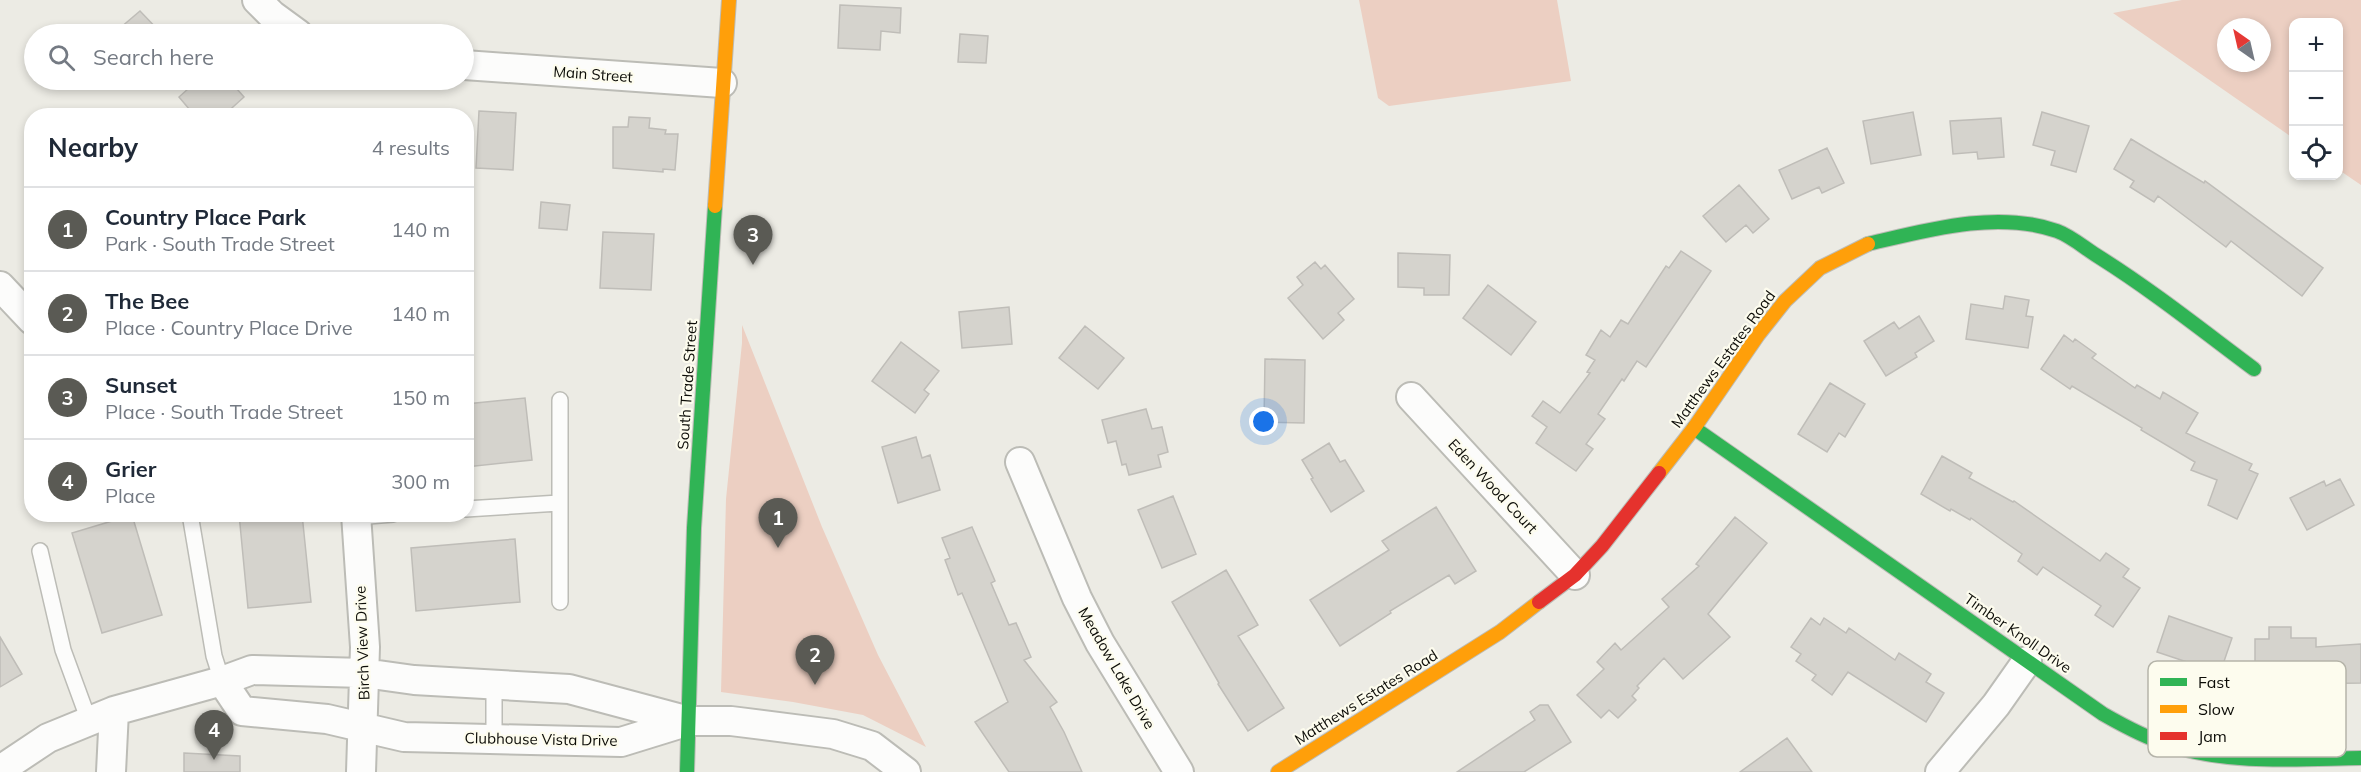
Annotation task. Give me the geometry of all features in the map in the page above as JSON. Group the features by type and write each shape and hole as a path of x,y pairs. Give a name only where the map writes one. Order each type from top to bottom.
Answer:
{"street":[{"path":"257,0 284,24"},
{"name":"South Trade Street","path":"687,772 694,528 729,0"},
{"name":"Main Street","path":"474,66 723,83"},
{"name":"Matthews Estates Road","path":"1278,772 1500,632 1575,575 1602,546 1694,428 1758,335 1785,301 1820,268 1862,245 1931,229 1986,223 2023,224 2058,231 2121,271 2254,369"},
{"path":"0,286 24,312"},
{"name":"Eden Wood Court","path":"1411,397 1575,575"},
{"name":"Timber Knoll Drive","path":"1694,428 2103,714 2148,736"},
{"name":"Meadow Lake Drive","path":"1020,462 1077,598 1100,643 1179,772"},
{"name":"Birch View Drive","path":"356,522 365,647 361,772"},
{"path":"1940,772 1996,705 2027,661"},
{"path":"0,770 48,738 102,716 252,670 364,673 414,680 569,689 689,721 731,721 833,734 872,746 906,772"},
{"name":"Clubhouse Vista Drive","path":"222,681 242,711 327,719 404,737 621,742 689,721"},
{"path":"102,716 111,772"},
{"name":"Timber Knoll Drive","path":"2232,757 2361,758"}],"lane":[{"path":"560,400 560,602"},
{"path":"474,508 559,503"},
{"path":"191,522 214,656 222,681"},
{"path":"40,551 63,650 102,716"},
{"path":"494,685 494,739"}],"shaded area":[{"path":"1359,0 1557,0 1571,81 1389,106 1378,98"},
{"path":"2182,0 2361,0 2361,185 2343,173 2343,18 2289,18 2289,135 2113,13"},
{"path":"742,325 822,527 878,655 926,747 863,715 721,692 726,499"}],"building":[{"path":"840,5 901,8 900,33 881,31 880,50 838,48"},
{"path":"140,11 152,24 125,24"},
{"path":"960,34 988,36 986,63 958,62"},
{"path":"187,90 238,90 244,97 232,108 188,108 179,97"},
{"path":"479,111 516,113 513,170 476,168"},
{"path":"1913,112 1921,155 1871,164 1863,121"},
{"path":"2042,112 2089,126 2076,172 2051,165 2055,151 2033,145"},
{"path":"629,117 650,118 649,128 666,130 665,134 678,134 675,170 663,169 663,172 613,168 613,127 628,127"},
{"path":"2001,118 2004,157 1978,159 1977,152 1953,154 1950,121"},
{"path":"2131,139 2204,183 2205,181 2323,268 2302,296 2231,241 2226,247 2158,196 2154,202 2130,187 2134,181 2114,169"},
{"path":"1827,148 1844,183 1822,193 1819,187 1792,199 1779,170"},
{"path":"1739,185 1769,219 1753,233 1746,225 1726,242 1703,216"},
{"path":"541,202 570,205 567,230 539,228"},
{"path":"603,232 654,234 651,290 600,288"},
{"path":"1681,251 1711,271 1646,367 1637,361 1598,414 1605,419 1586,444 1593,449 1576,471 1536,443 1547,427 1532,416 1543,401 1560,413 1590,373 1587,372 1595,360 1586,355 1601,330 1610,337 1621,320 1628,324 1666,266 1669,268"},
{"path":"1398,253 1450,255 1449,295 1424,295 1424,288 1398,287"},
{"path":"1315,262 1321,269 1325,265 1354,299 1338,313 1344,320 1323,339 1288,298 1303,285 1297,277"},
{"path":"1488,285 1536,322 1511,355 1463,318"},
{"path":"2005,296 2029,300 2026,316 2033,317 2028,348 1966,339 1971,304 2003,309"},
{"path":"1009,307 1012,344 962,348 959,312"},
{"path":"1919,316 1934,341 1915,353 1917,357 1886,376 1864,341 1894,322 1899,329"},
{"path":"1085,326 1124,358 1098,389 1059,358"},
{"path":"2064,335 2073,342 2075,339 2096,354 2092,358 2135,388 2137,385 2160,399 2163,392 2198,413 2186,433 2252,464 2249,470 2258,474 2237,519 2208,505 2217,480 2191,470 2195,462 2072,386 2070,389 2041,369"},
{"path":"901,342 939,371 924,390 929,394 915,413 872,381"},
{"path":"1265,359 1305,360 1304,423 1264,422"},
{"path":"1830,383 1865,404 1845,437 1839,433 1827,452 1798,434"},
{"path":"525,398 532,460 474,466 474,403"},
{"path":"1146,409 1152,429 1162,427 1168,452 1158,455 1161,467 1129,475 1126,464 1122,465 1116,441 1108,443 1102,420"},
{"path":"916,437 922,458 930,455 940,490 898,503 882,447"},
{"path":"1329,443 1340,462 1345,460 1364,491 1331,512 1302,460"},
{"path":"1942,456 1972,473 1969,478 2014,501 2100,561 2106,553 2129,569 2123,577 2140,588 2113,627 2095,615 2101,606 2043,567 2037,575 2018,561 2022,554 1971,518 1970,520 1951,509 1950,511 1921,494"},
{"path":"2340,479 2354,505 2307,530 2290,498 2324,481 2326,486"},
{"path":"1173,496 1196,554 1162,568 1138,510"},
{"path":"1436,507 1476,571 1455,584 1449,575 1390,611 1391,613 1340,646 1310,600 1389,550 1382,541"},
{"path":"1735,517 1767,543 1708,614 1730,637 1683,679 1664,658 1637,686 1639,688 1632,696 1636,700 1618,718 1609,710 1601,718 1577,695 1604,669 1597,662 1615,643 1621,650 1669,607 1662,599 1699,566 1696,564"},
{"path":"109,522 134,522 162,615 102,633 72,533"},
{"path":"240,522 303,522 311,602 248,608"},
{"path":"972,527 995,581 991,583 1009,625 1016,623 1031,657 1024,660 1057,702 1050,707 1082,772 1009,772 975,722 1008,702 962,593 958,595 945,560 950,558 942,538"},
{"path":"515,539 520,602 416,611 411,548"},
{"path":"1226,570 1258,625 1238,636 1284,708 1248,731 1218,684 1172,602"},
{"path":"2169,616 2232,638 2224,661 2184,661 2157,652"},
{"path":"1811,618 1820,625 1824,618 1846,633 1849,628 1895,660 1899,653 1931,674 1926,682 1944,693 1926,722 1848,672 1832,695 1812,680 1816,675 1796,661 1801,654 1791,647"},
{"path":"2269,627 2291,627 2291,638 2316,638 2316,647 2361,644 2361,683 2346,683 2346,661 2255,661 2255,639 2269,639"},
{"path":"0,637 22,674 0,687"},
{"path":"1540,705 1548,705 1571,742 1524,772 1457,772 1535,720 1530,712"},
{"path":"1787,738 1812,772 1740,772"},
{"path":"184,753 240,756 240,772 184,772"}],"traffic: fast":[{"path":"687,772 694,528 715,206"},
{"path":"1868,244 1938,228 1986,222 2034,225 2057,231 2073,239 2139,284 2254,369"},
{"path":"1694,428 2103,714 2148,737"},
{"path":"2228,757 2289,760 2361,758"}],"traffic: slow":[{"path":"715,206 729,0"},
{"path":"1659,473 1785,301 1820,268 1868,244"},
{"path":"1278,772 1500,632 1539,602"}],"traffic: jam":[{"path":"1539,602 1575,575 1602,546 1659,473"}],"place":[{"name":"Sunset","path":"753,265"},
{"name":"Country Place Park","path":"778,548"},
{"name":"The Bee","path":"815,685"},
{"name":"Grier","path":"214,760"}]}
